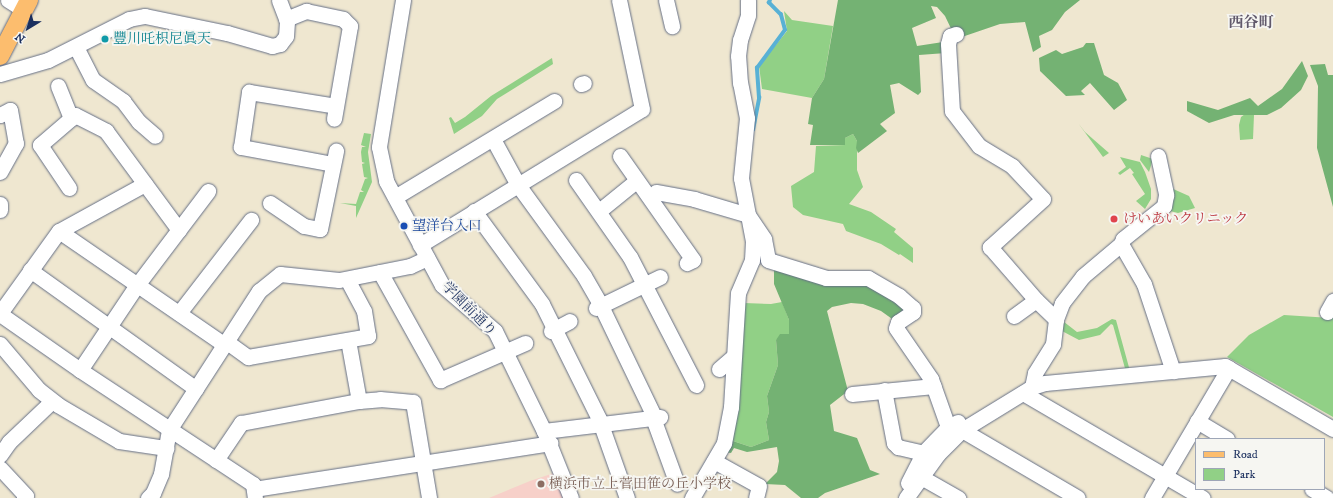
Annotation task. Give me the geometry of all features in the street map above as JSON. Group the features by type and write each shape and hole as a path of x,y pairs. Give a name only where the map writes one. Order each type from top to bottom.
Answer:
{"main road":[{"path":"0,56 27,5"}],"street":[{"path":"8,0 27,5"},
{"path":"0,74 48,60 129,19 145,16 227,33 272,46 280,44 286,36 286,19 279,0"},
{"name":"学園前通り","path":"403,0 379,147 386,181 442,285 495,330 547,437 571,498"},
{"path":"420,245 518,185 565,162 642,109 619,0"},
{"path":"666,0 672,26"},
{"path":"692,498 724,443 731,407 738,293 752,260 753,241 741,178 747,118 740,83 738,56 740,40 748,15 748,0"},
{"path":"270,203 304,226 320,229 334,158 241,147 248,92 335,113 350,26 343,19 306,11 286,19"},
{"path":"956,34 950,36 948,44 952,111 976,143 1012,166 1043,199 990,248 1036,300 1056,319"},
{"path":"76,47 93,80 123,101 139,122 155,136"},
{"path":"58,86 71,119"},
{"path":"395,197 554,101"},
{"path":"0,115 10,110 16,143 0,172"},
{"path":"69,188 40,145 75,116 82,118 106,131 179,230"},
{"path":"493,139 518,185 584,276 656,418 676,484"},
{"path":"620,156 692,260 687,264"},
{"path":"1028,390 1035,373 1053,344 1056,319 1070,291 1120,244 1123,239 1164,206 1166,195 1158,156"},
{"path":"576,180 630,258 696,385"},
{"path":"598,211 636,181"},
{"path":"145,184 59,231 0,313 80,370 253,484 255,493 423,464 600,424 656,418"},
{"path":"80,370 137,285 208,191"},
{"path":"656,192 694,199 748,214 764,239 768,260 826,278 868,278 882,285 913,308 911,315 898,322 896,328 934,386 955,429 1078,498"},
{"path":"0,204 0,210"},
{"path":"474,211 542,304 553,330 600,424 626,498"},
{"path":"179,313 251,220"},
{"path":"59,231 137,285 248,357 368,336 364,311 347,279"},
{"path":"1120,244 1144,284 1173,371"},
{"path":"154,496 161,474 169,430 226,343 252,300 280,274 339,280 410,266 427,258"},
{"path":"30,270 196,389"},
{"path":"380,272 440,380 525,343"},
{"path":"599,307 660,277"},
{"path":"1014,316 1036,300"},
{"path":"553,330 570,321"},
{"path":"348,340 359,401"},
{"path":"0,344 39,390 52,401 119,441 166,448"},
{"path":"719,369 733,357"},
{"path":"955,429 907,497 903,491 923,453 955,429 982,409 1005,404 1028,390 1045,383 1225,366 1333,429"},
{"path":"1152,498 1228,368"},
{"path":"852,394 934,386"},
{"path":"884,390 894,443 898,447 923,453"},
{"path":"1028,390 1165,476 1203,498"},
{"path":"216,460 241,423 359,401 380,399 413,402 429,498"},
{"path":"0,455 9,442 52,401"},
{"path":"1198,421 1225,438"},
{"path":"714,461 759,486 756,498"},
{"path":"0,468 26,497"},
{"path":"921,477 958,498"},
{"path":"1314,490 1327,498"}],"shaded area":[{"name":"横浜市立上菅田笹の丘小学校","path":"554,473 563,498 489,498 530,481"}],"green space":[{"path":"838,0 1080,0 1065,12 1052,30 1039,36 1041,47 1033,52 1025,22 1000,24 956,39 945,16 937,7 931,6 936,18 912,28 917,46 943,42 946,53 919,55 921,92 918,95 899,83 890,85 895,113 880,124 887,131 858,153 856,148 857,141 853,134 845,138 845,145 810,145 813,125 808,124 812,98 824,79"},
{"path":"784,11 792,20 833,26 824,79 812,98 762,89 759,66 787,31"},
{"path":"1086,43 1094,43 1104,75 1118,83 1127,100 1114,110 1090,83 1081,91 1085,95 1066,96 1040,71 1039,58 1056,50 1062,54 1083,47"},
{"path":"552,58 553,64 497,99 482,116 454,134 449,118 451,117 455,123 465,117 491,96"},
{"path":"1302,61 1308,76 1301,90 1281,108 1267,115 1234,115 1209,123 1187,111 1187,101 1218,110 1250,98 1258,106 1282,89"},
{"path":"1325,64 1328,75 1333,75 1333,207 1317,148 1318,86 1310,65"},
{"path":"1245,114 1254,115 1253,139 1240,140 1239,125 1241,117"},
{"path":"1078,123 1085,132 1109,153 1103,157"},
{"path":"364,133 371,134 368,152 372,182 356,218 356,206 340,203 356,204 360,192 364,192 361,190 365,179 368,178 364,177 362,164 365,163 362,162 361,152 362,147 366,147 361,145"},
{"path":"853,134 857,141 857,170 863,187 849,204 871,212 896,229 894,232 913,248 913,263 881,244 846,231 843,224 803,215 793,207 791,186 814,172 816,146 845,145 845,138"},
{"path":"1141,155 1153,159 1149,172 1140,160"},
{"path":"1120,157 1140,162 1145,172 1151,189 1151,199 1145,209 1136,201 1145,194 1132,174 1134,173 1130,168 1120,175 1118,173 1126,167"},
{"path":"1171,188 1189,196 1195,208 1178,213 1170,211"},
{"path":"774,266 868,281 909,308 895,321 881,311 863,304 851,303 832,307 827,311 848,391 830,405 834,431 857,438 870,470 880,474 825,493 818,498 801,498 785,485 765,484 777,472 779,461 777,447 747,452 734,448 731,453 725,452 730,440 751,447 769,440 766,422 769,412 767,396 778,365 776,340 780,334 789,334 789,320 774,284"},
{"path":"782,302 789,320 789,334 776,340 778,365 767,396 769,412 766,422 769,440 751,447 730,440 744,303 771,304"},
{"path":"1284,315 1331,318 1333,315 1333,417 1227,357 1249,335"},
{"path":"1059,318 1077,332 1097,328 1112,319 1116,320 1130,371 1126,372 1113,325 1111,324 1100,335 1079,340 1062,331"}],"waterway":[{"path":"753,130 759,98 757,68 785,30 781,15 769,3 770,0"}],"place":[{"name":"豐川吒枳尼眞天","path":"105,39"},
{"name":"けいあいクリニック","path":"1114,219"},
{"name":"望洋台入口","path":"404,226"},
{"name":"横浜市立上菅田笹の丘小学校","path":"541,484"}],"district":[{"name":"西谷町","path":"1251,23"}]}
